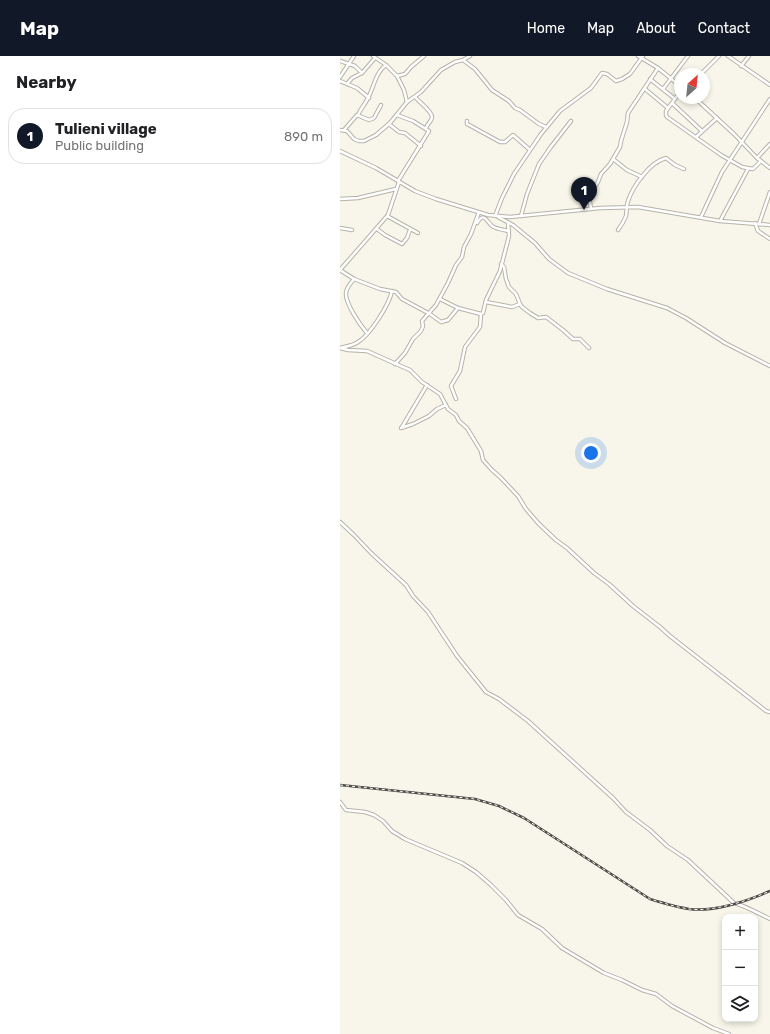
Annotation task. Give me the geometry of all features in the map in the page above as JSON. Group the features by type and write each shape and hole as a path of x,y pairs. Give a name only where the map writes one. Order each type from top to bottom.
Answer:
{"street":[{"path":"340,77 354,56"},
{"path":"397,76 405,74 412,65 424,56"},
{"path":"340,130 349,132 355,140 364,141 378,133 389,124 407,102 421,92 444,68 470,56"},
{"path":"638,56 642,57 672,79"},
{"path":"663,89 688,56"},
{"path":"707,68 719,56"},
{"path":"728,56 770,85"},
{"path":"741,66 749,56"},
{"path":"347,84 352,78 362,73 374,57 386,65 397,76 404,90 407,102"},
{"path":"496,216 508,186 530,150 546,127 560,111 591,88 601,73 606,73 614,80 619,81 630,74 642,57"},
{"path":"463,60 475,69 492,90 509,101 514,108 522,111 539,124 546,127"},
{"path":"340,61 355,66 362,73"},
{"path":"344,130 358,115 369,98 378,77 386,65"},
{"path":"591,209 589,195 598,182 601,174 621,146 628,113 658,68"},
{"path":"650,79 674,98"},
{"path":"340,81 357,88 369,98"},
{"path":"645,89 668,108"},
{"path":"414,97 430,111 432,115 432,118 426,128"},
{"path":"701,217 730,159 770,99"},
{"path":"674,100 665,113 667,117 721,155 730,159 742,168 748,169 754,169 761,161"},
{"path":"672,103 702,131"},
{"path":"702,104 757,158 770,168"},
{"path":"358,115 372,120 381,106"},
{"path":"396,115 406,118 429,131 398,182 387,216 377,229 342,265 340,270 354,279 380,289 398,293 404,301 443,322 451,317 458,308"},
{"path":"696,137 717,118"},
{"path":"467,121 467,124 500,142 505,142 513,136 530,150"},
{"path":"521,216 527,194 540,164 550,148 571,121"},
{"path":"389,124 399,132 405,133 421,146"},
{"path":"757,158 770,144"},
{"path":"340,151 376,168 398,182 436,199 496,216 521,216 626,206 646,207 720,220 770,225"},
{"path":"613,158 627,170 642,177"},
{"path":"618,230 625,218 626,206 630,197 642,177 657,162 665,158 684,169"},
{"path":"720,220 748,169"},
{"path":"340,199 358,198 396,189"},
{"path":"759,224 770,192"},
{"path":"395,364 421,331 423,326 422,321 430,314 440,299 456,265 462,257 464,247 479,212"},
{"path":"387,216 410,230 418,233"},
{"path":"496,216 513,225 535,243 548,259 568,273 607,289 667,308 686,318 725,343 770,366"},
{"path":"475,224 479,219 484,218 487,219 490,225 494,228 509,231"},
{"path":"456,399 450,387 460,372 465,347 480,327 480,314 483,313 486,302 496,282 509,231 508,222"},
{"path":"754,223 758,231 770,239"},
{"path":"509,231 513,225"},
{"path":"340,228 352,230"},
{"path":"377,229 402,244 407,238 410,230"},
{"path":"501,264 504,267 508,285 516,294 520,304 527,311 540,318 546,317 573,339 580,339 589,348"},
{"path":"354,279 346,290 346,296 355,317 367,333"},
{"path":"392,291 383,313 360,341 340,348 348,350 367,350 410,370 440,394 448,409 456,415 459,421 466,428 481,451 483,459 518,496 526,509 556,540 670,636 766,711 770,712"},
{"path":"440,299 458,308 480,314"},
{"path":"486,302 512,307 520,304"},
{"path":"427,385 402,428 431,415 437,409 446,405"},
{"path":"340,522 406,585 428,612 457,656 488,693 499,698 528,721 626,812 650,830 667,846 688,860 734,903 770,919"},
{"path":"340,802 346,810 365,812 374,815 405,840 460,862 473,870 505,899 518,915 542,928 562,948 604,973 642,990 655,994 672,1006 713,1028 729,1034"}],"railway":[{"path":"340,785 475,799 499,806 524,818 650,899 674,906 689,909 709,909 741,902 770,891"}],"place":[{"name":"Tulieni village","path":"584,210"}]}
